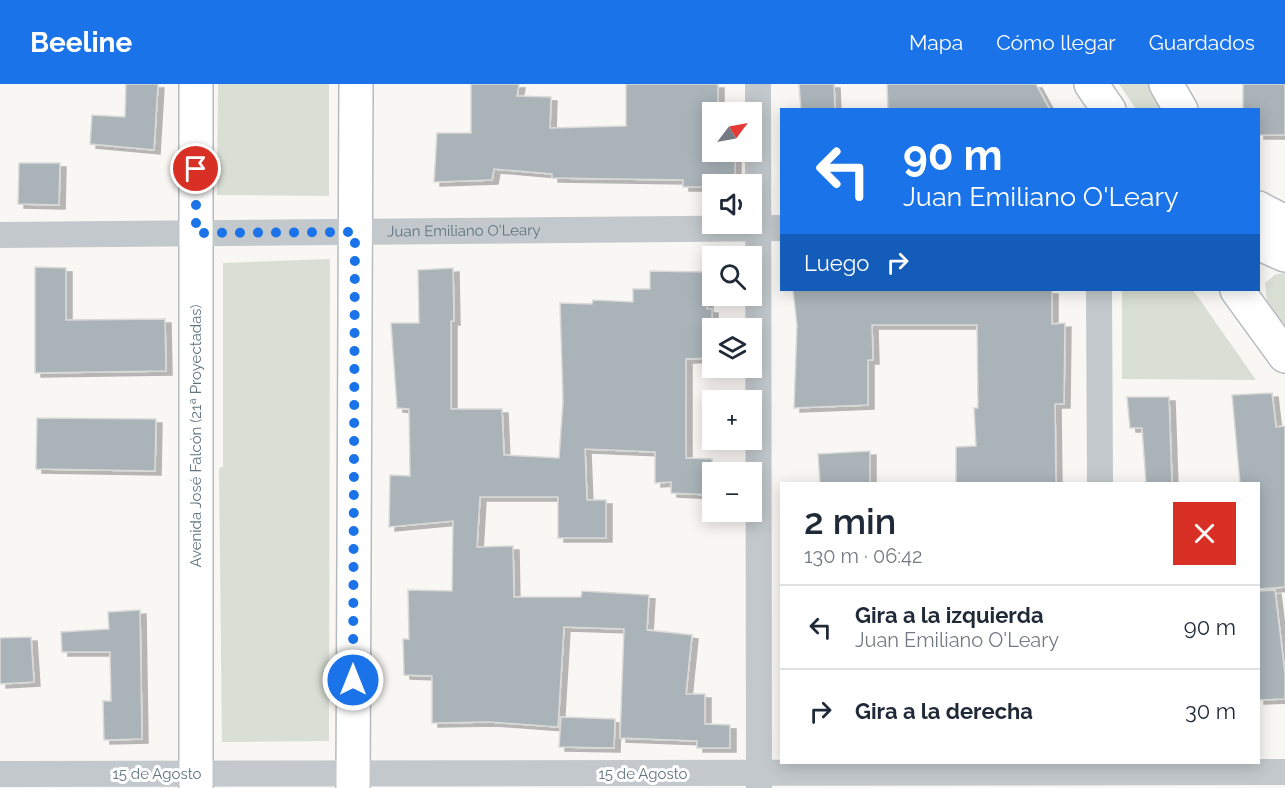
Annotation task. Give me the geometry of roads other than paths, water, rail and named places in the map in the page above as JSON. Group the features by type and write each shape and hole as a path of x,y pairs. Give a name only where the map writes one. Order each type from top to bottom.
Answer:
{"main road":[{"name":"Avenida José Falcón (21ª Proyectadas)","path":"196,84 196,781"},
{"path":"353,781 356,84"},
{"path":"1166,84 1180,108"},
{"path":"1260,209 1285,222"},
{"path":"1260,244 1285,255"},
{"path":"1238,291 1285,356"}],"street":[{"path":"758,84 770,228 759,781"},
{"name":"Juan Emiliano O'Leary","path":"0,235 770,228"},
{"path":"1099,291 1100,482"},
{"name":"15 de Agosto","path":"0,774 196,781 759,781 1285,772"}]}
